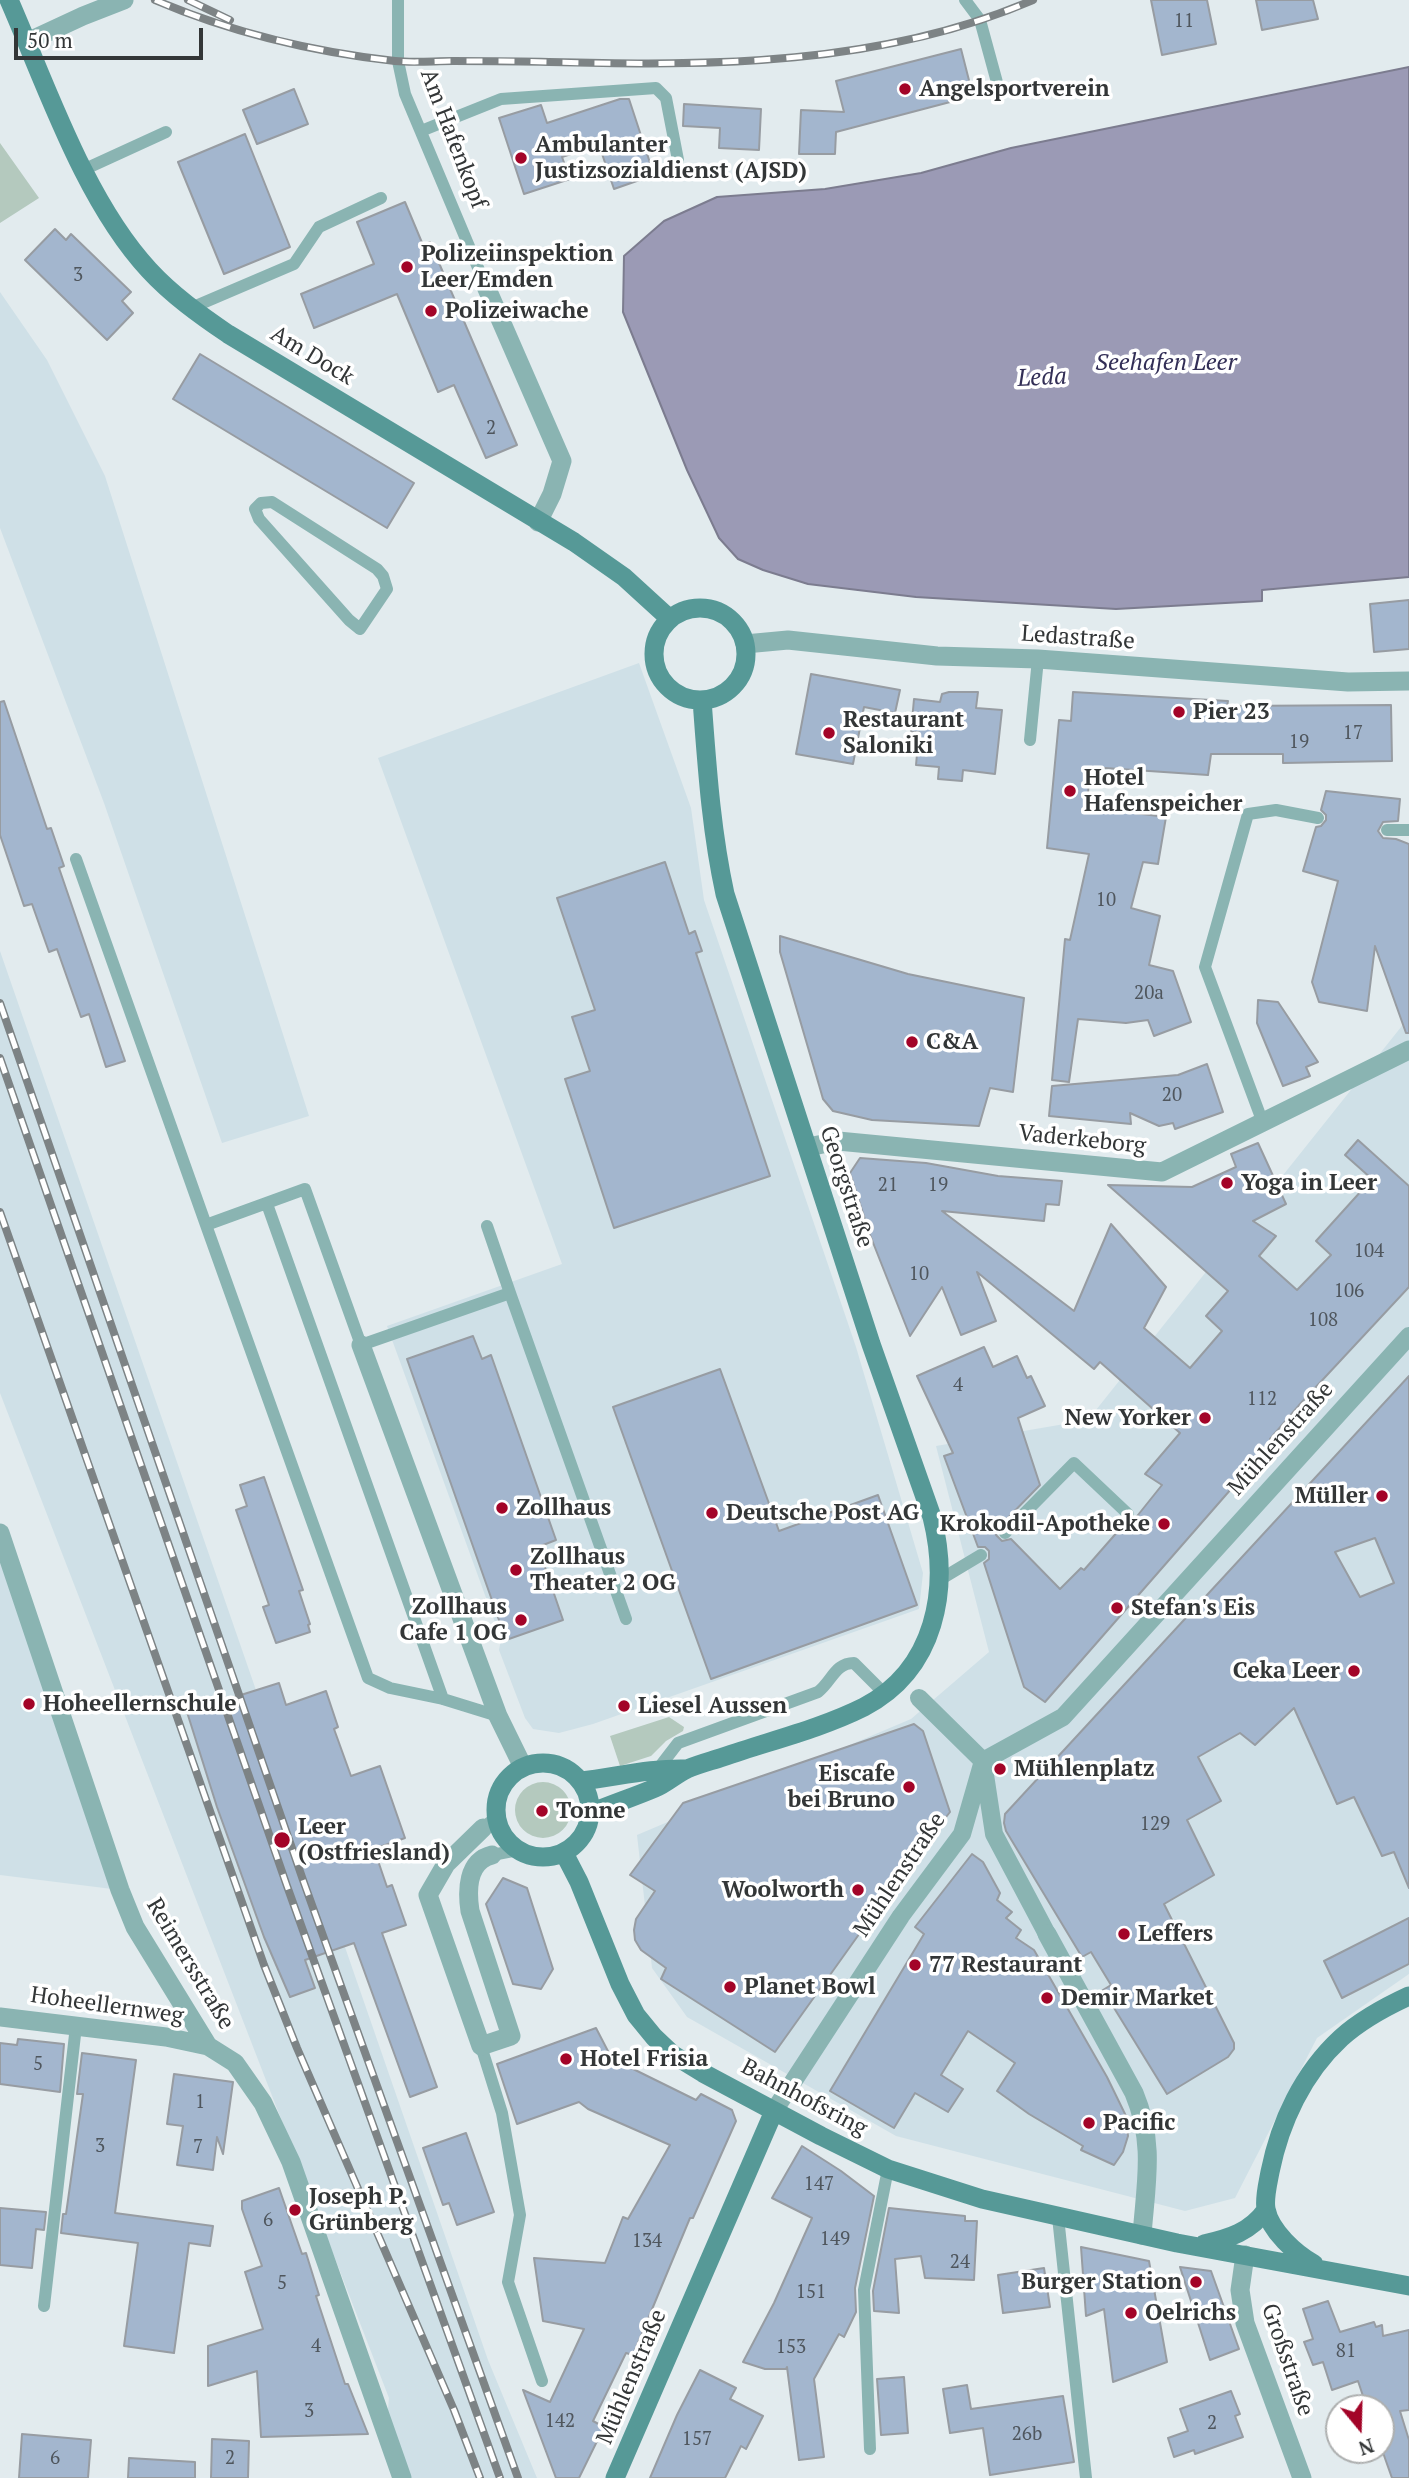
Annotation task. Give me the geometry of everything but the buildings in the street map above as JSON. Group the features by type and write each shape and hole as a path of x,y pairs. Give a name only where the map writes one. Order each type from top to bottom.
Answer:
{"main road":[{"name":"Am Dock","path":"9,0 83,170 105,211 149,270 191,309 228,334 574,542 614,569 670,619"},
{"path":"691,609 713,610 734,623 745,644 746,660 737,682 718,696 702,700 677,694 659,675 654,658 656,641 664,625 670,619 691,609"},
{"name":"Georgstraße","path":"702,700 714,841 723,884 759,1003 871,1343 932,1517 939,1545 941,1579 933,1624 926,1642 901,1678 884,1693"},
{"path":"591,1813 659,1786 686,1769 841,1717 866,1706 884,1693"},
{"path":"541,1762 551,1763 569,1770 581,1781 590,1800 591,1813 586,1831 580,1840 564,1853 540,1857 518,1850 490,1823 501,1788 509,1777 523,1767 541,1762"},
{"path":"581,1781 658,1769 686,1769"},
{"name":"Bahnhofsring","path":"564,1853 579,1882 620,1984 636,2015 654,2038 672,2054 774,2111 888,2169 982,2199 1142,2235 1409,2286"},
{"path":"1197,2246 1230,2238 1256,2222 1266,2210 1274,2150 1284,2123 1311,2073 1342,2037 1364,2020 1409,1996"},
{"name":"Mühlenstraße","path":"615,2478 774,2111"},
{"path":"1266,2210 1277,2231 1288,2244 1306,2260 1324,2270"}],"street":[{"path":"27,42 124,0"},
{"name":"Am Hafenkopf","path":"484,282 562,461 552,494 538,522"},
{"name":"Ledastraße","path":"745,644 788,640 937,656 1038,659 1349,682 1409,681"},
{"name":"Vaderkeborg","path":"808,1147 838,1141 1162,1172 1409,1050"},
{"name":"Mühlenstraße","path":"774,2111 901,1916 962,1834 983,1761 1063,1717 1409,1336"},
{"path":"361,1345 498,1716 523,1767"},
{"name":"Reimersstraße","path":"0,1533 120,1890 135,1927 208,2046 235,2063 263,2103 291,2162 402,2478"},
{"path":"919,1698 983,1761 994,1834 1144,2116 1148,2155 1142,2235"},
{"path":"490,1823 446,1864 428,1895 481,2046 512,2036 467,1895 473,1870 484,1857 492,1855"},
{"name":"Hoheellernweg","path":"0,2017 166,2038 208,2046"},
{"name":"Großstraße","path":"1245,2255 1240,2290 1245,2323 1302,2478"}],"lane":[{"name":"Am Hafenkopf","path":"398,0 397,61 405,94 484,282"},
{"path":"965,0 980,20 998,86"},
{"path":"421,131 501,99 656,88 666,98 678,160"},
{"path":"83,170 166,132"},
{"path":"191,309 294,264 319,226 380,198"},
{"path":"272,502 289,511 377,569 383,576 387,589 360,629 260,519 255,509 261,503 272,502"},
{"path":"1030,740 1038,659"},
{"path":"1263,1123 1205,967 1248,814 1276,810 1318,818"},
{"path":"1387,830 1409,830"},
{"path":"76,859 368,1678 390,1688 443,1699 498,1716"},
{"path":"206,1225 305,1189 361,1345 510,1293"},
{"path":"267,1203 443,1699"},
{"path":"487,1226 626,1619"},
{"path":"1005,1533 1074,1463 1128,1514"},
{"path":"941,1579 981,1555"},
{"path":"658,1769 678,1743 818,1692 826,1686 839,1667 846,1663 854,1663 884,1693"},
{"path":"492,1855 518,1850"},
{"path":"44,2306 76,2026"},
{"path":"481,2046 502,2113 520,2215 508,2282 542,2381"},
{"path":"870,2449 864,2290 888,2169"},
{"path":"1058,2217 1086,2478"}],"shaded area":[{"path":"0,292 47,360 105,476 309,1116 222,1143 104,803 0,528"},
{"path":"639,663 691,808 704,900 856,1347 923,1573 919,1609 593,1724 559,1733 533,1729 525,1718 499,1650 501,1639 387,1326 562,1264 378,758"},
{"path":"0,951 488,2360 537,2478 411,2478 387,2420 389,2398 0,1393"},
{"path":"1409,1017 1409,1974 1317,2038 1235,2198 1185,2211 896,2136 687,2017 652,1968 637,1835 911,1719 989,1652 936,1446 1088,1420"},
{"name":"Hoheellernschule","path":"0,1533 120,1890 0,1875"}],"green space":[{"path":"0,143 39,198 0,223"},
{"path":"669,1717 684,1727 683,1731 666,1741 651,1756 620,1766 610,1736"},
{"path":"543,1782 554,1784 563,1790 569,1799 569,1821 563,1830 554,1836 543,1838 532,1836 523,1830 517,1821 515,1810 517,1799 523,1790 532,1784"}],"water":[{"name":"Seehafen Leer","path":"1409,67 1409,577 1262,590 1262,601 1116,609 916,597 808,584 738,559 719,538 687,470 623,312 624,256 664,221 717,197 825,189 921,173 1011,148"}],"railway":[{"path":"155,0 213,22 273,39 395,61 610,63 733,62 856,50 975,22 1033,0"},
{"path":"188,0 230,20"},
{"path":"0,1003 303,1880 518,2478"},
{"path":"0,1058 287,1886 500,2478"},
{"path":"0,1212 264,1965 297,2048 454,2410 480,2478"}],"place":[{"name":"Angelsportverein","path":"905,89"},
{"name":"Ambulanter Justizsozialdienst (AJSD)","path":"521,158"},
{"name":"Polizeiinspektion Leer/Emden","path":"407,267"},
{"name":"Polizeiwache","path":"431,311"},
{"name":"Pier 23","path":"1179,712"},
{"name":"Restaurant Saloniki","path":"829,733"},
{"name":"Hotel Hafenspeicher","path":"1070,791"},
{"name":"C&A","path":"912,1042"},
{"name":"Yoga in Leer","path":"1227,1183"},
{"name":"New Yorker","path":"1205,1418"},
{"name":"Müller","path":"1382,1496"},
{"name":"Zollhaus","path":"502,1508"},
{"name":"Deutsche Post AG","path":"712,1513"},
{"name":"Krokodil-Apotheke","path":"1164,1524"},
{"name":"Zollhaus Theater 2 OG","path":"516,1570"},
{"name":"Stefan's Eis","path":"1117,1608"},
{"name":"Zollhaus Cafe 1 OG","path":"521,1620"},
{"name":"Ceka Leer","path":"1354,1671"},
{"name":"Hoheellernschule","path":"29,1704"},
{"name":"Liesel Aussen","path":"624,1706"},
{"name":"Mühlenplatz","path":"1000,1769"},
{"name":"Eiscafe bei Bruno","path":"909,1787"},
{"name":"Tonne","path":"542,1811"},
{"name":"Leer (Ostfriesland)","path":"282,1840"},
{"name":"Woolworth","path":"858,1890"},
{"name":"Leffers","path":"1124,1934"},
{"name":"77 Restaurant","path":"915,1965"},
{"name":"Planet Bowl","path":"730,1987"},
{"name":"Demir Market","path":"1047,1998"},
{"name":"Hotel Frisia","path":"566,2059"},
{"name":"Pacific","path":"1089,2123"},
{"name":"Joseph P. Grünberg","path":"295,2210"},
{"name":"Burger Station","path":"1196,2282"},
{"name":"Oelrichs","path":"1131,2313"}],"water label":[{"name":"Leda","path":"1042,378"}]}
